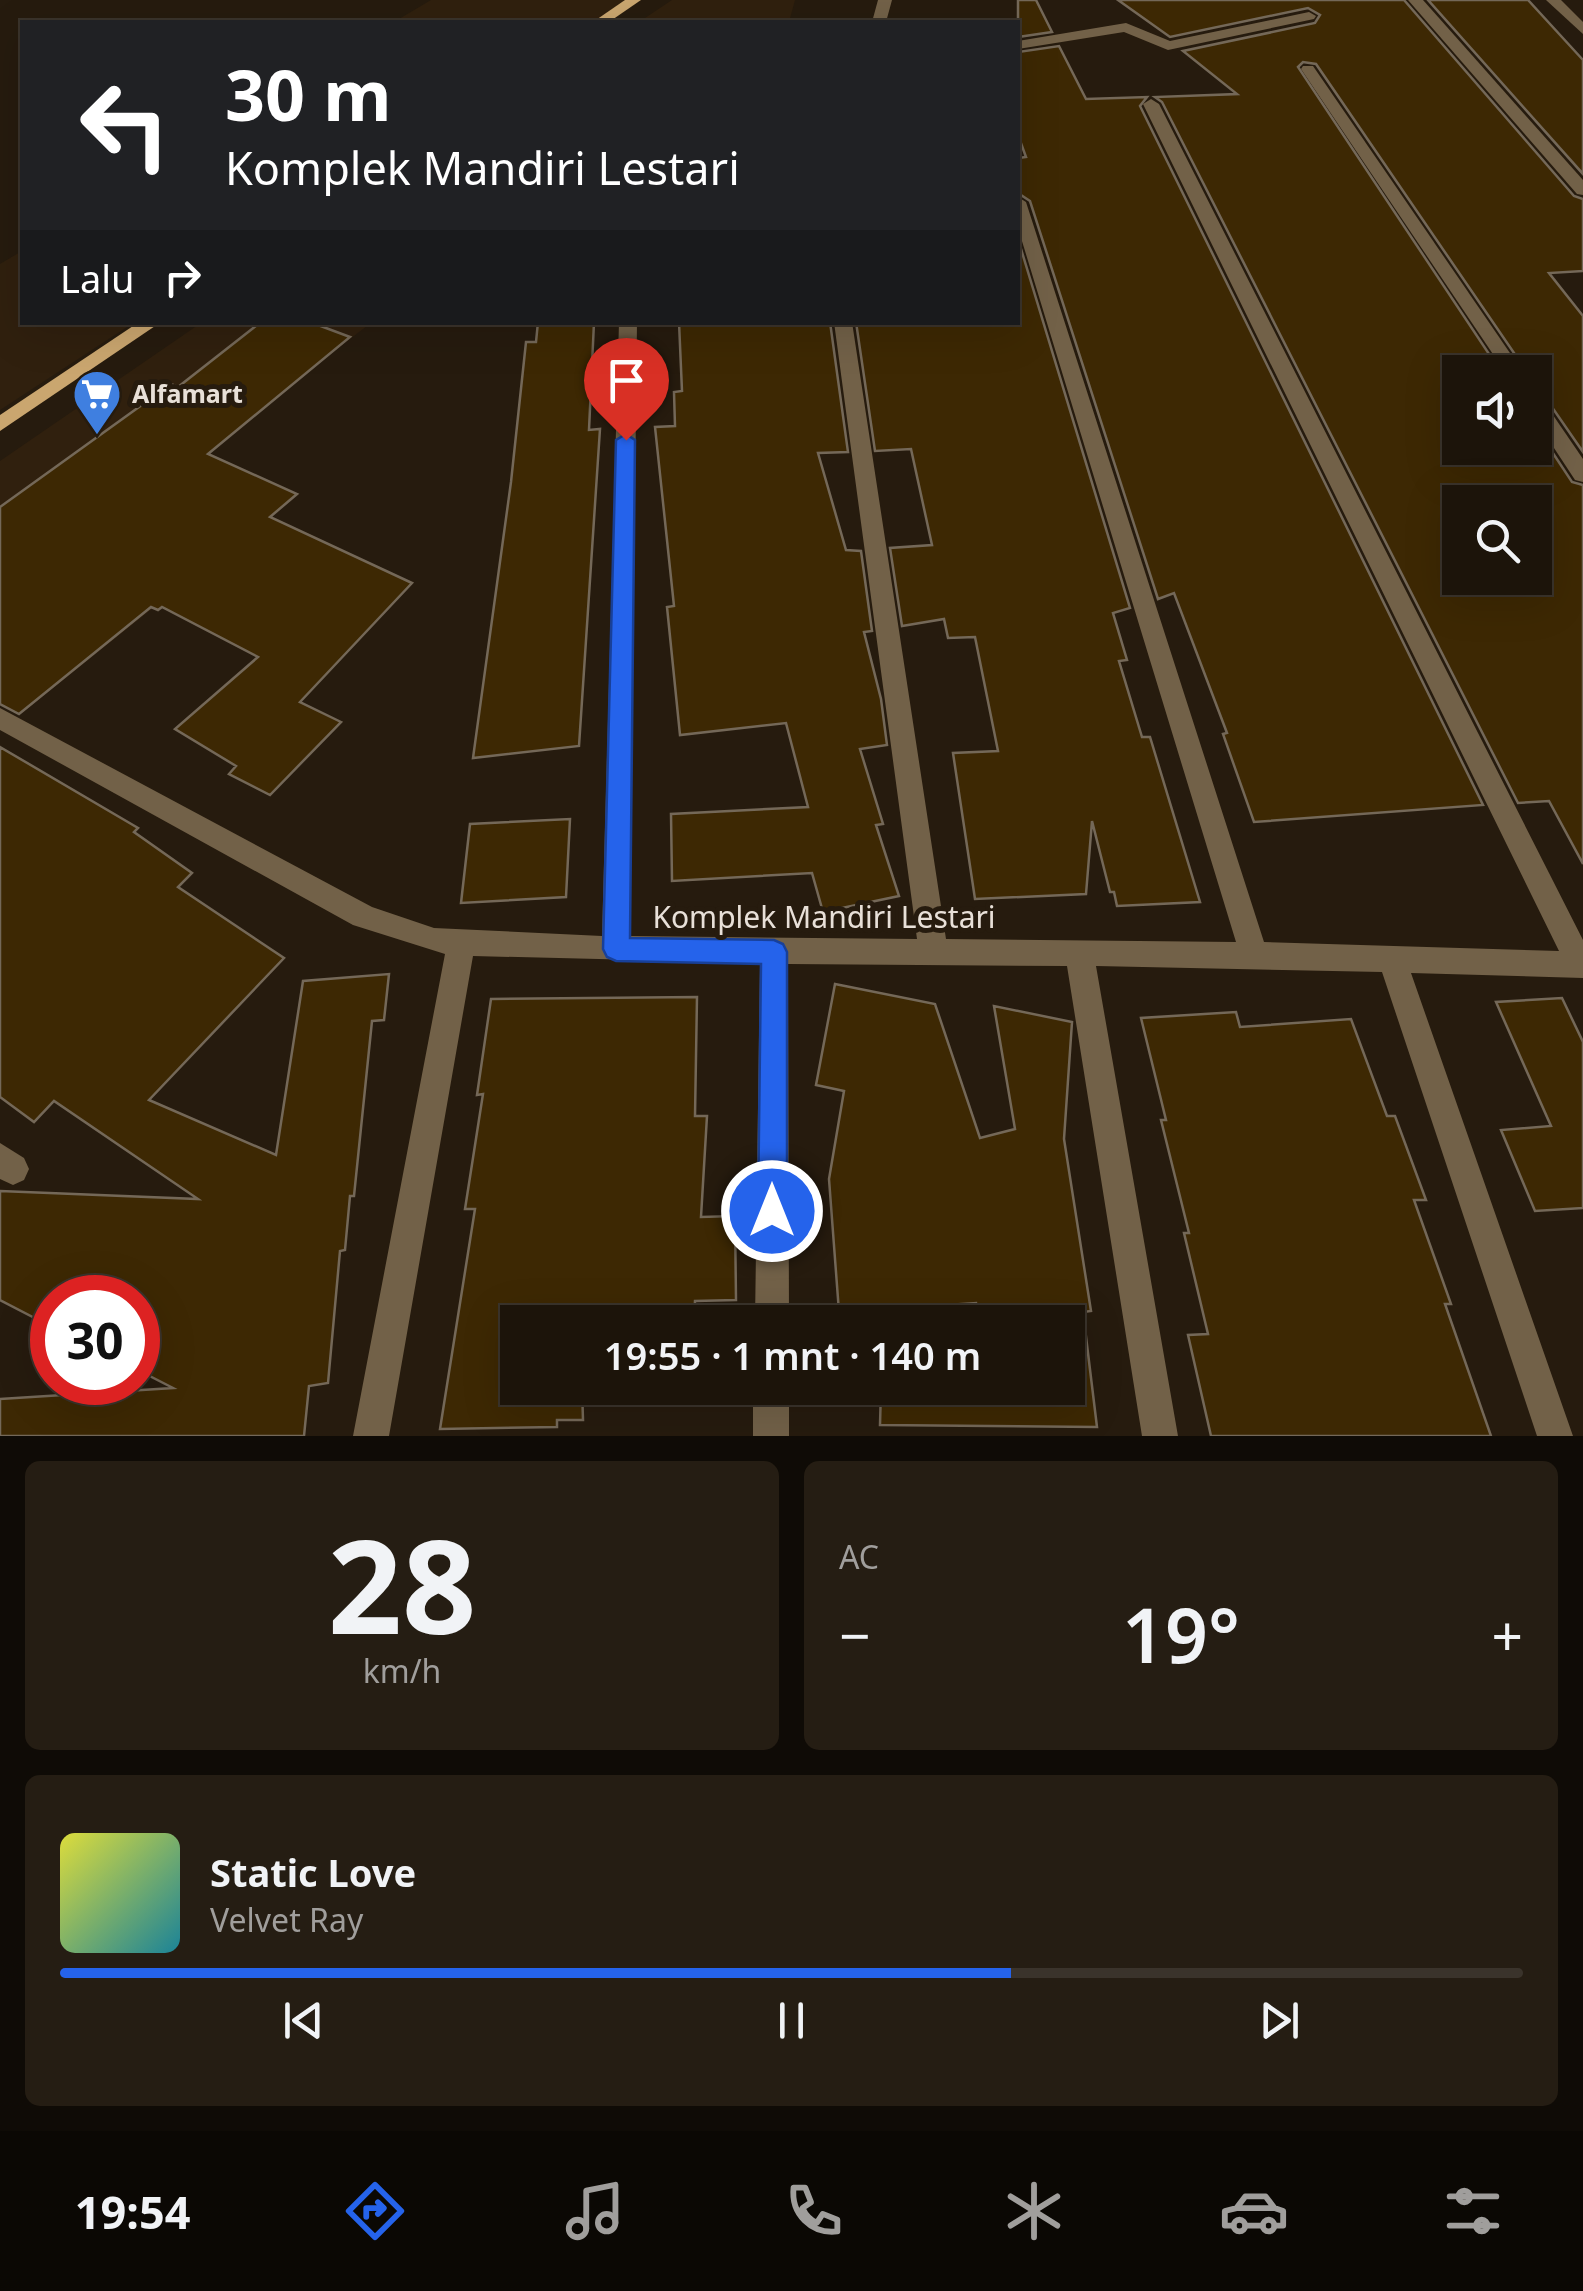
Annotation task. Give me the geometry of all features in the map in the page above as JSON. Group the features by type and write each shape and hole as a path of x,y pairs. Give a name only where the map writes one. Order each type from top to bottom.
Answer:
{"main road":[{"path":"603,20 634,0"},
{"path":"0,424 148,325"}],"street":[{"path":"1415,0 1583,190"},
{"path":"1553,0 1583,30"},
{"path":"1020,45 1126,27 1168,46 1309,16"},
{"path":"1308,68 1502,355"},
{"path":"1150,104 1582,965"},
{"path":"1020,208 1254,955"},
{"path":"616,949 628,325"},
{"path":"842,325 933,950"},
{"path":"1552,429 1583,475"},
{"name":"Komplek Mandiri Lestari","path":"0,718 363,916 434,941 616,949 1254,955 1582,965"},
{"path":"371,1436 461,944"},
{"path":"772,1305 774,952"},
{"path":"1078,953 1160,1436"},
{"path":"1392,960 1555,1436"},
{"path":"771,1436 772,1405"}],"shaded area":[{"path":"431,0 627,0 596,20 397,20"},
{"path":"672,0 795,0 790,20 642,20"},
{"path":"20,252 20,325 130,325 0,410 0,264"},
{"path":"198,325 368,325 182,466 282,505 22,713 0,702 0,461"}],"building":[{"path":"1018,0 1036,0 1052,32 1020,37"},
{"path":"1118,0 1404,0 1574,196 1583,199 1583,271 1549,273 1583,316 1583,452 1552,407 1552,355 1515,355 1316,64 1303,62 1298,67 1490,355 1442,355 1442,465 1552,465 1552,452 1572,482 1583,485 1583,864 1549,801 1518,803 1162,102 1155,97 1237,94 1183,51 1315,23 1320,15 1308,8 1170,37"},
{"path":"1428,0 1528,0 1583,60 1583,174"},
{"path":"1059,46 1086,99 1147,97 1140,106 1483,805 1254,822 1223,734 1227,733 1174,593 1158,599 1030,201 1020,194 1020,158 1026,157 1020,140 1020,52"},
{"path":"1020,246 1130,608 1113,613 1127,660 1119,661 1142,737 1150,737 1200,902 1117,906 1092,821 1086,894 975,899 953,753 998,751 975,637 948,638 944,619 902,626 890,548 932,545 911,449 875,451 856,325 1020,325"},
{"path":"257,325 318,325 350,337 208,454 297,494 270,517 412,583 300,702 341,722 270,795 229,774 236,766 175,729 258,657 162,607 151,607 19,714 0,704 0,507 171,384 178,387"},
{"path":"538,325 594,325 589,430 600,429 579,746 473,758 526,342 536,342"},
{"path":"679,325 830,325 848,452 818,453 846,550 861,551 872,631 864,632 881,699 887,745 860,749 883,824 876,825 899,896 823,912 812,873 672,881 671,814 808,807 786,723 680,735 667,607 674,606 655,427 675,426 674,392 682,391"},
{"path":"0,747 138,828 134,832 192,873 178,887 284,958 149,1100 276,1155 303,981 389,974 384,1020 372,1021 354,1196 350,1196 345,1250 340,1251 328,1383 309,1386 304,1436 0,1436 0,1399 30,1397 30,1405 160,1405 160,1389 173,1388 160,1381 160,1275 30,1275 30,1316 0,1300 0,1191 198,1199 54,1101 34,1122 0,1097"},
{"path":"570,819 566,897 461,903 470,824"},
{"path":"835,984 935,1004 980,1138 1015,1129 994,1006 1072,1022 1064,1139 1091,1311 1085,1312 1085,1305 838,1305 829,1179 844,1091 816,1085"},
{"path":"697,997 695,1116 707,1116 701,1217 735,1216 736,1300 695,1301 695,1305 500,1305 500,1405 583,1405 583,1420 557,1420 557,1427 440,1429 475,1209 465,1209 483,1094 477,1095 491,999"},
{"path":"1562,998 1583,1042 1583,1208 1535,1211 1501,1130 1551,1126 1496,1002"},
{"path":"1236,1012 1240,1027 1351,1019 1387,1116 1395,1116 1426,1200 1414,1200 1491,1436 1211,1436 1188,1335 1208,1334 1184,1233 1189,1233 1161,1120 1166,1120 1141,1018"},
{"path":"1085,1328 1097,1427 880,1425 881,1405 1085,1405"}],"place":[{"name":"Alfamart","path":"97,436"}],"route":[{"path":"626,440 616,949 774,952 772,1211"}]}
